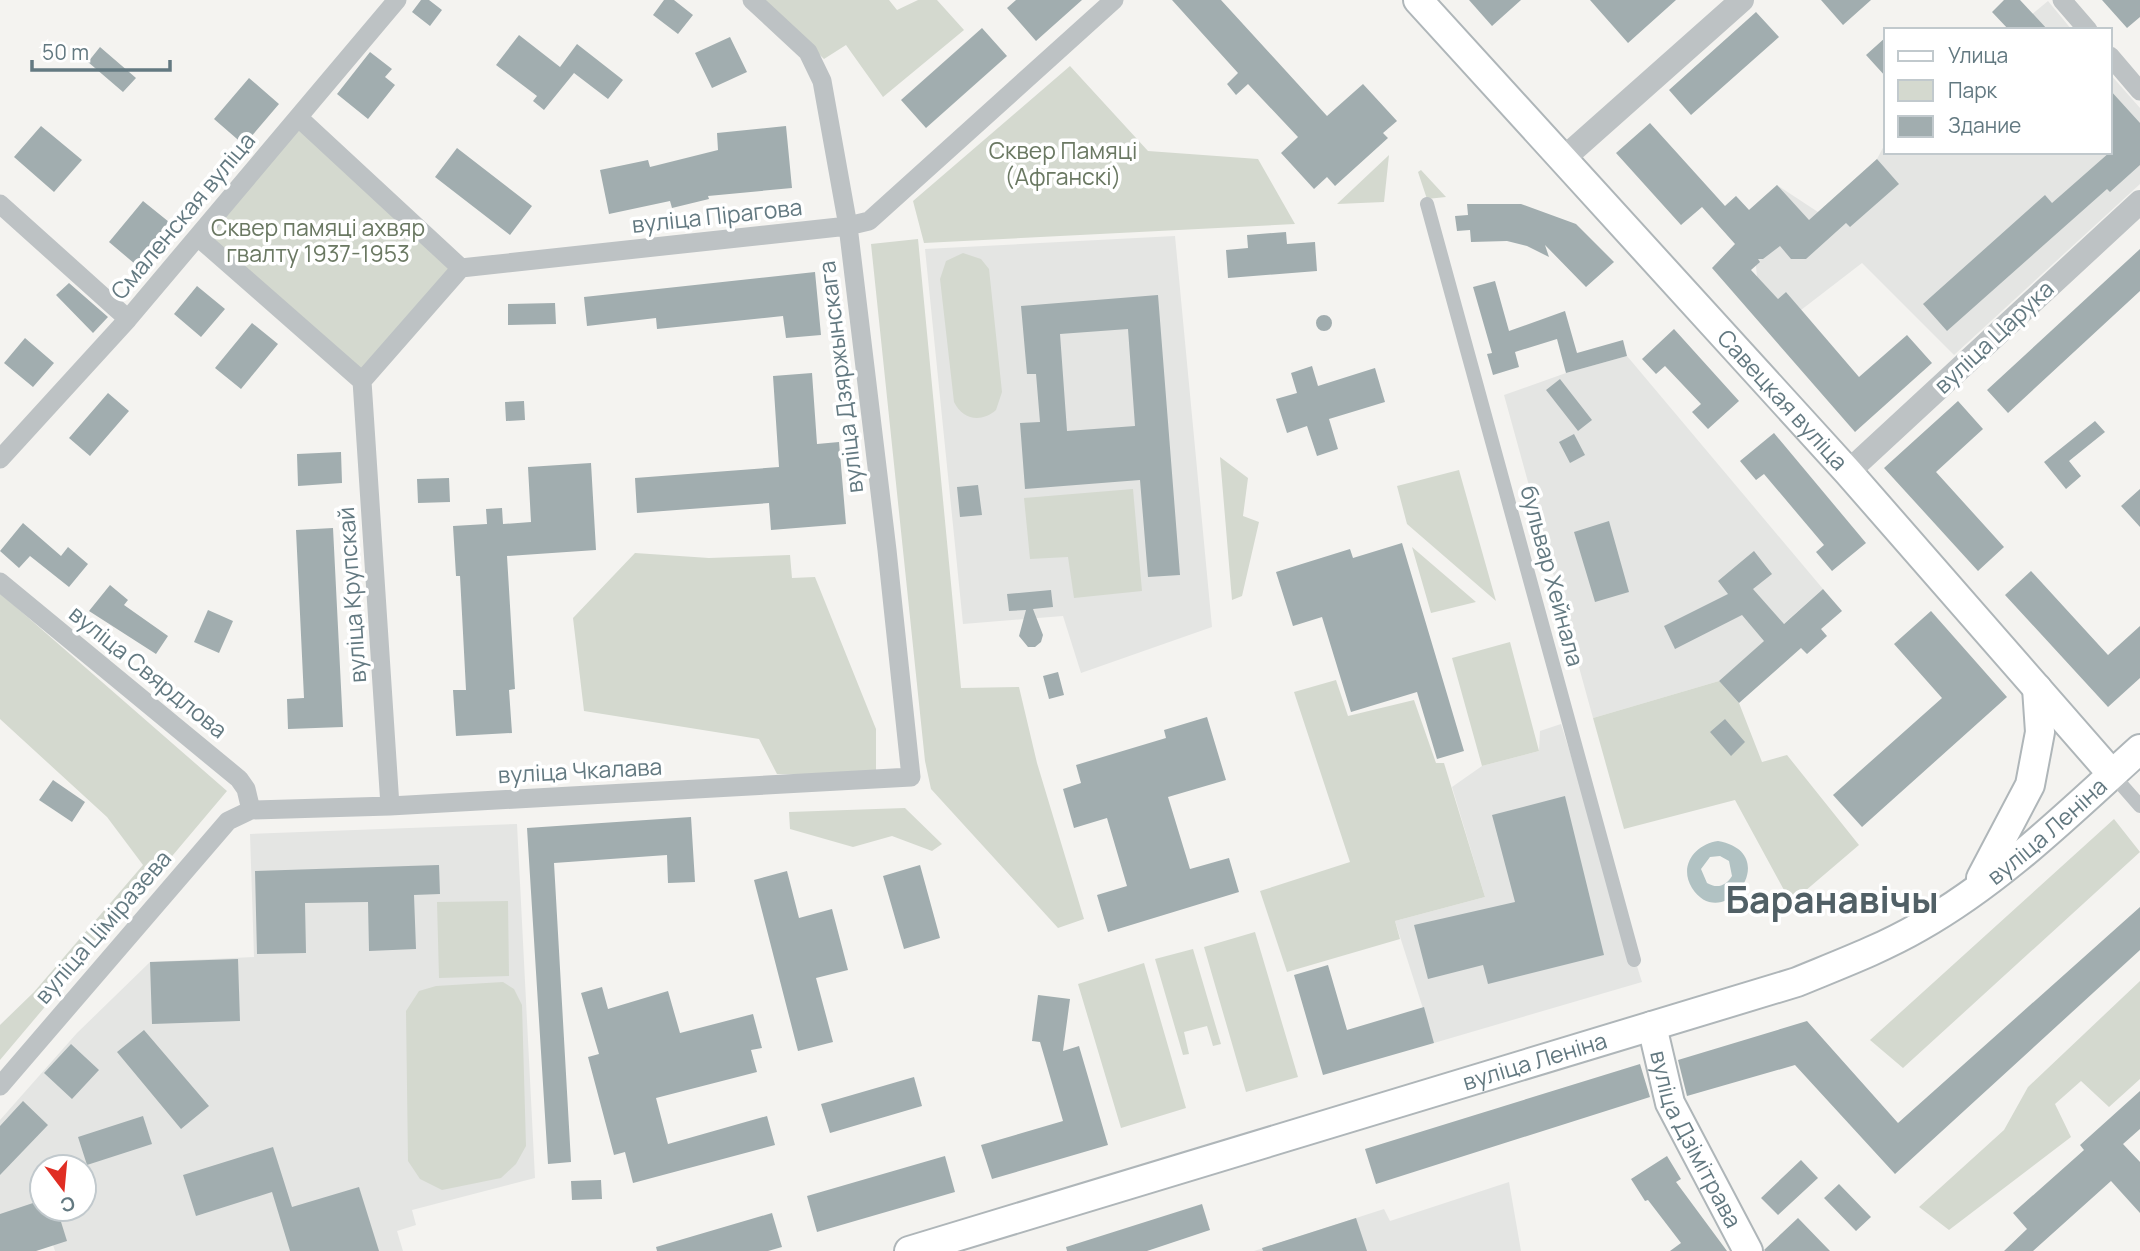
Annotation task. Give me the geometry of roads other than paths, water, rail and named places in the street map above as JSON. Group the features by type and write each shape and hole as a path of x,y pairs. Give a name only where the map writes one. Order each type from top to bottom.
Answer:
{"main road":[{"name":"Савецкая вуліца","path":"1418,0 1848,472 2112,774"},
{"path":"1971,892 2000,847 2030,785 2040,732 2038,688"},
{"name":"вуліца Леніна","path":"909,1251 1797,982 1919,927 1971,892 2028,850 2140,749"},
{"name":"вуліца Дзімітрава","path":"1652,1026 1670,1103 1748,1251"}],"street":[{"name":"Смаленская вуліца","path":"0,459 128,319 397,0"},
{"name":"вуліца Дзяржынскага","path":"752,0 808,52 817,65 822,81 848,226 911,777"},
{"name":"вуліца Пірагова","path":"461,268 848,226 869,221 1114,0"},
{"path":"1563,159 1742,0"},
{"path":"2062,0 2086,28"},
{"path":"2112,58 2140,91"},
{"path":"198,237 362,381 461,268 299,118"},
{"name":"вуліца Царука","path":"1848,472 2140,202"},
{"path":"0,204 128,319"},
{"name":"бульвар Хейнала","path":"1427,204 1634,960"},
{"name":"вуліца Крупскай","path":"362,381 390,806"},
{"name":"вуліца Свярдлова","path":"0,582 239,779 246,789 251,810"},
{"name":"Савецкая вуліца","path":"2112,774 2140,806"},
{"name":"вуліца Чкалава","path":"251,810 390,806 911,777"},
{"name":"вуліца Ціміразева","path":"0,1086 228,821 251,810"}],"district":[{"name":"Баранавічы","path":"1832,900"}],"park label":[{"name":"Сквер Памяці (Афганскі)","path":"1063,164"},
{"name":"Сквер памяці ахвяр гвалту 1937-1953","path":"318,241"}]}
